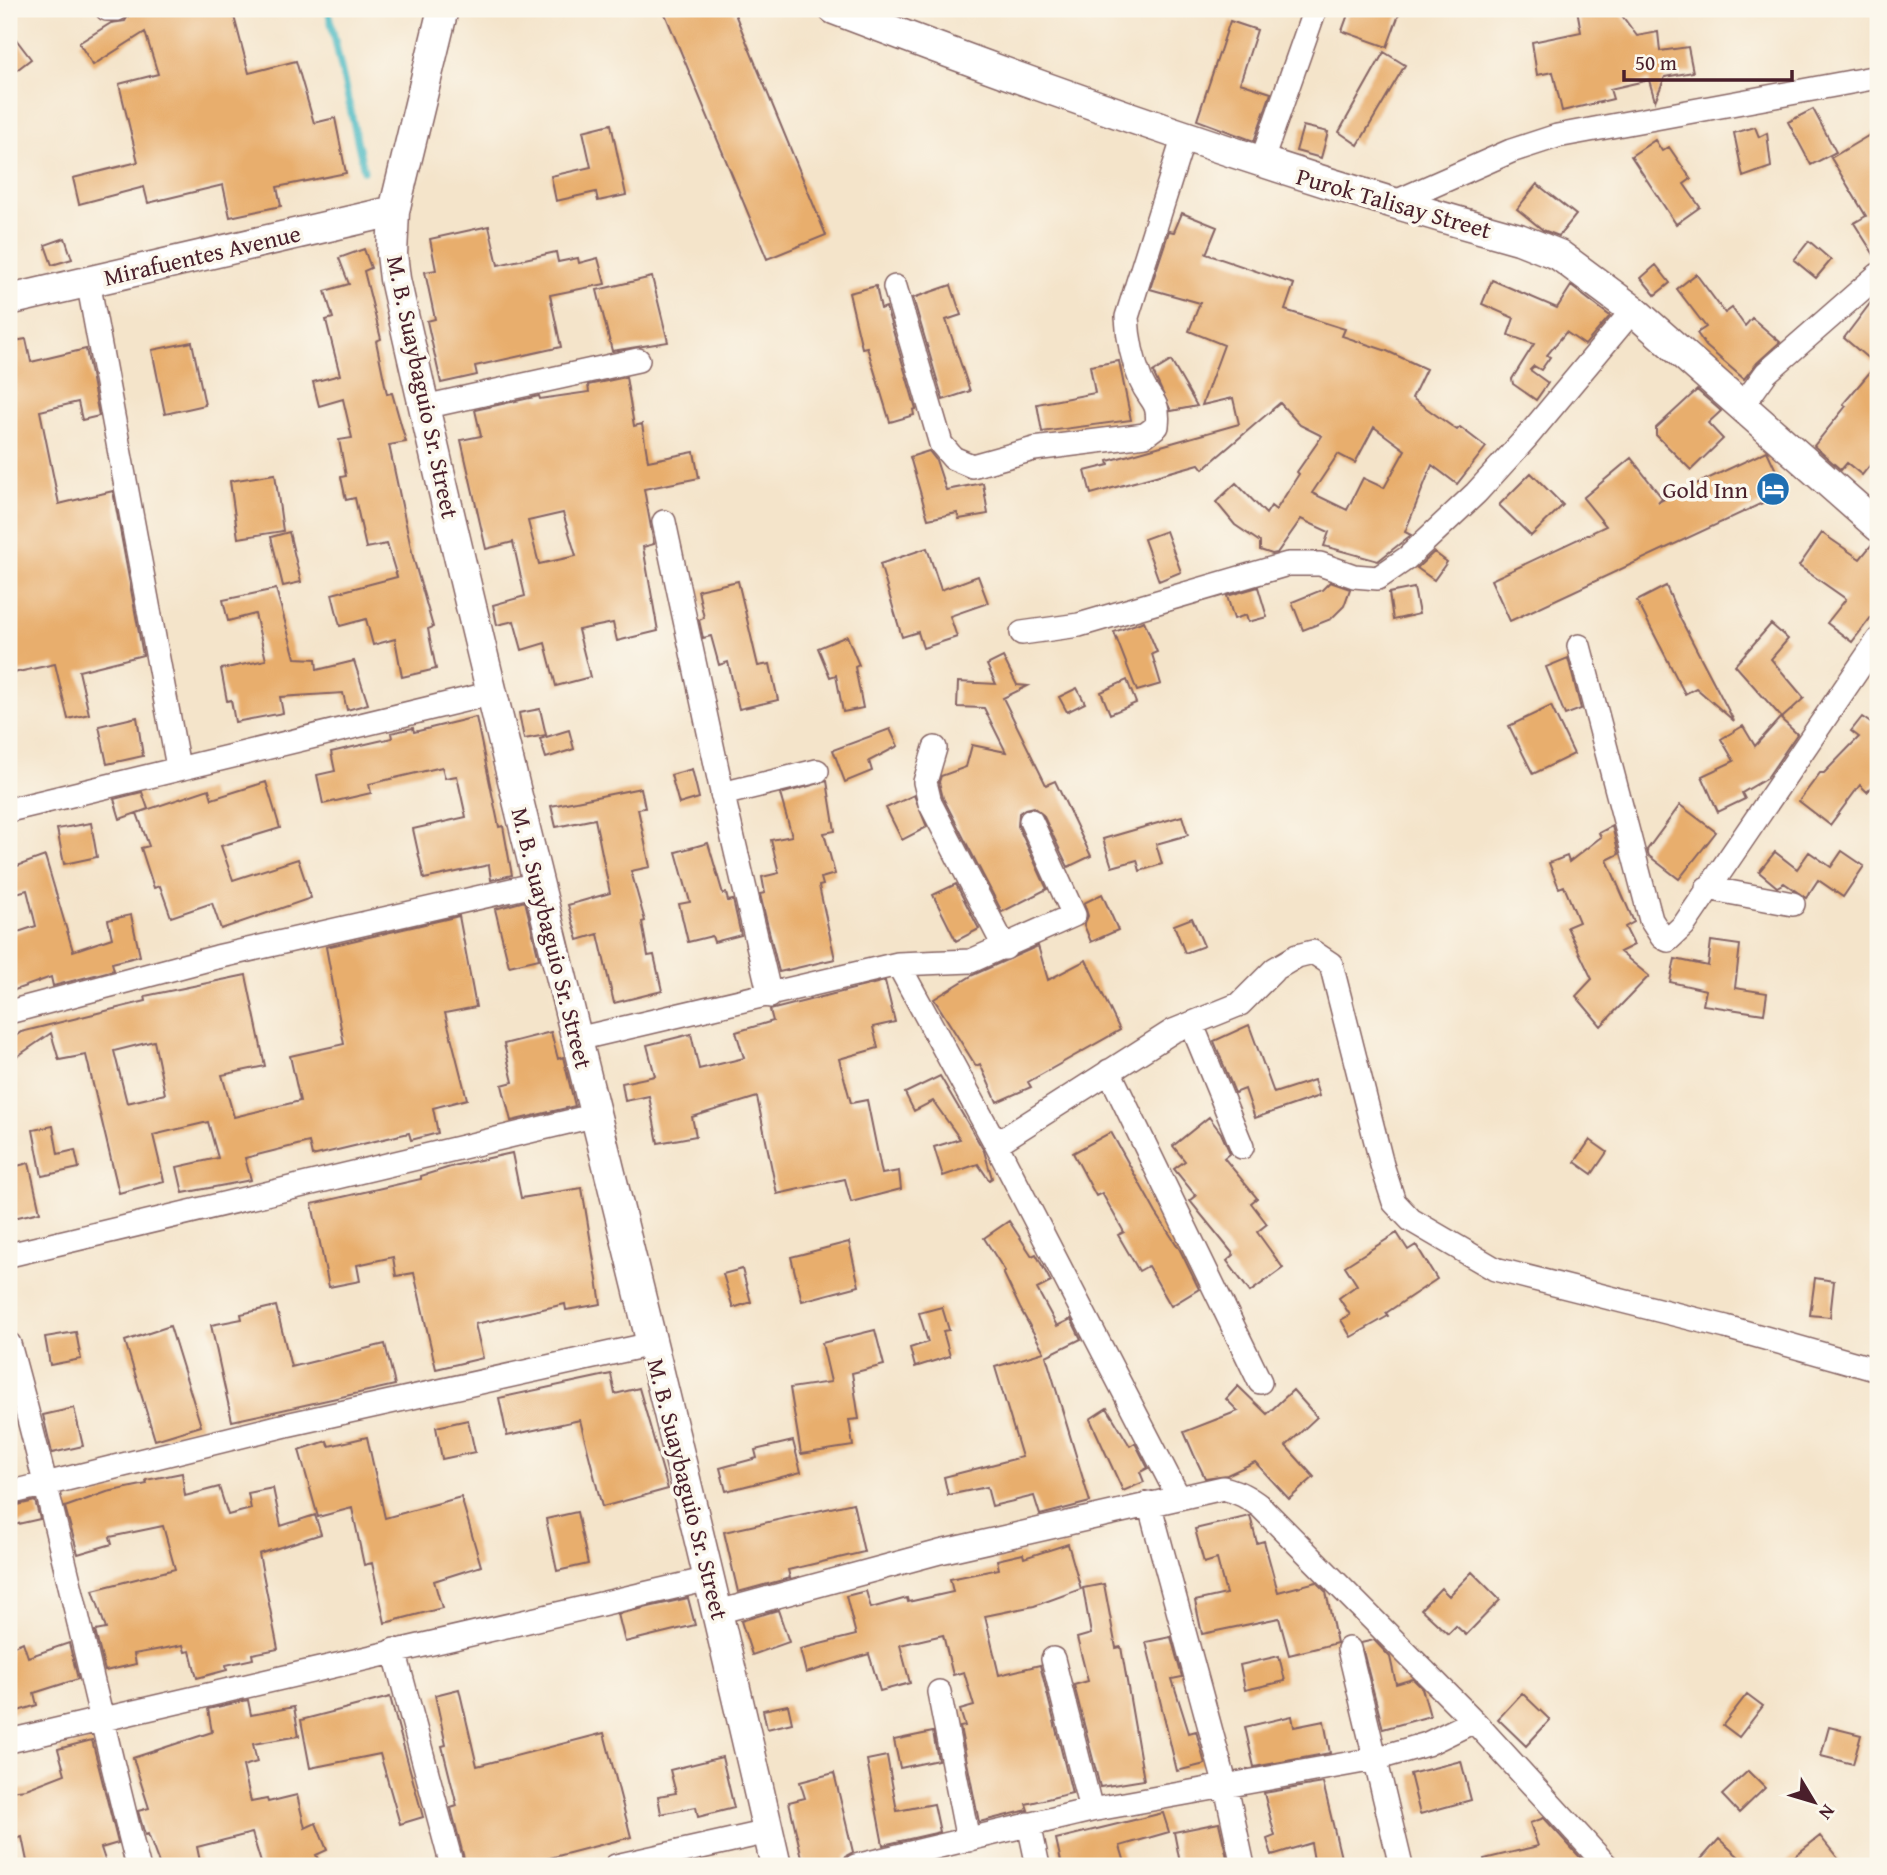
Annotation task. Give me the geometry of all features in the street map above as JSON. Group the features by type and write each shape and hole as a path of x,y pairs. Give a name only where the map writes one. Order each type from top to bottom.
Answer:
{"street":[{"path":"107,9 117,9"},
{"name":"M. B. Suaybaguio Sr. Street","path":"443,9 394,211 392,254 395,279 538,884 718,1612 776,1866"},
{"name":"Purok Talisay Street","path":"834,9 1261,163 1391,204 1519,239 1559,255 1633,310 1878,526"},
{"path":"1261,163 1315,9"},
{"path":"1391,204 1511,151 1557,136 1878,77"},
{"path":"895,287 941,444 953,458 972,466 1034,449 1145,435 1157,426 1159,409 1142,384 1128,346 1127,317 1184,136"},
{"name":"Mirafuentes Avenue","path":"9,300 394,211"},
{"path":"88,281 178,767"},
{"path":"1743,405 1766,373 1876,282"},
{"path":"1022,632 1079,625 1288,564 1320,564 1354,576 1378,578 1407,558 1476,493 1527,437 1633,310"},
{"path":"424,407 638,360"},
{"path":"664,522 722,793 770,996"},
{"path":"1580,646 1651,920 1662,937 1668,940 1675,936 1878,640"},
{"path":"9,810 493,693"},
{"path":"934,748 925,782 930,803 1005,948"},
{"path":"722,793 817,771"},
{"path":"577,1039 898,964 971,961 1074,915 1031,821"},
{"path":"9,1012 217,957 538,884"},
{"path":"1707,888 1793,904"},
{"path":"996,1144 1173,1031 1240,1004 1275,970 1297,956 1313,953 1331,964 1390,1190 1394,1202 1411,1220 1495,1269 1726,1327 1878,1370"},
{"path":"898,964 996,1144 1179,1498"},
{"path":"1192,1025 1242,1147"},
{"path":"1109,1071 1260,1382"},
{"path":"9,1255 597,1115"},
{"path":"9,1344 48,1484 100,1719 138,1866"},
{"path":"9,1493 310,1419 652,1344"},
{"path":"718,1612 940,1552 1149,1503 1223,1488 1245,1494 1474,1721 1607,1866"},
{"path":"1149,1503 1226,1787 1243,1866"},
{"path":"9,1741 709,1579"},
{"path":"1349,1649 1401,1866"},
{"path":"394,1650 452,1866"},
{"path":"1053,1658 1091,1810"},
{"path":"939,1692 968,1840"},
{"path":"856,1866 1091,1810 1375,1759 1438,1740 1474,1721"},
{"path":"1029,1824 1038,1866"},
{"path":"616,1866 768,1832"}],"building":[{"path":"145,9 232,9 249,73 296,61 314,123 335,118 346,173 277,187 281,206 230,217 223,185 148,203 144,187 79,204 73,178 138,162 119,84 158,74 145,32 93,65 79,43 111,23 125,21 130,13"},
{"path":"663,9 733,9 826,235 767,259"},
{"path":"1350,9 1401,9 1387,47 1342,31"},
{"path":"1577,9 1617,9 1637,36 1658,32 1660,51 1688,47 1693,72 1665,77 1655,101 1649,80 1610,89 1613,99 1562,111 1553,72 1537,75 1532,42 1581,32"},
{"path":"1230,21 1257,30 1240,83 1271,93 1254,141 1197,120"},
{"path":"9,30 31,59 9,76"},
{"path":"1384,52 1405,65 1358,145 1339,132"},
{"path":"1813,109 1836,152 1811,165 1788,122"},
{"path":"611,124 626,195 598,201 596,192 556,201 551,176 591,167 583,131"},
{"path":"1303,126 1328,132 1321,158 1296,151"},
{"path":"1755,127 1759,137 1767,133 1771,167 1743,177 1734,133"},
{"path":"1878,130 1878,261 1854,223 1866,216 1831,158"},
{"path":"1655,140 1662,151 1669,147 1691,179 1684,184 1700,207 1676,224 1631,156"},
{"path":"1537,184 1576,215 1559,236 1543,230 1517,209"},
{"path":"1182,213 1217,227 1206,254 1294,284 1285,310 1345,329 1342,336 1387,351 1426,369 1412,398 1457,430 1460,427 1486,447 1457,484 1432,465 1405,532 1411,535 1378,561 1324,546 1329,532 1301,519 1277,553 1260,550 1260,542 1235,525 1216,502 1236,483 1266,514 1271,506 1276,510 1299,474 1297,472 1322,436 1300,425 1280,403 1203,469 1199,464 1091,494 1085,471 1109,465 1108,461 1239,424 1233,398 1202,405 1224,345 1189,331 1200,303 1150,289 1169,231 1174,232","holes":["1374,427 1405,450 1384,488 1363,478 1347,510 1312,493 1338,454 1355,463"]},
{"path":"489,226 498,265 556,252 558,262 578,258 579,263 598,258 605,284 550,295 561,347 475,366 477,375 441,383 427,321 435,319 425,272 436,270 430,239"},
{"path":"65,238 72,259 52,265 45,245"},
{"path":"1809,241 1831,260 1816,278 1794,260"},
{"path":"364,249 371,268 364,271 381,339 376,341 387,394 392,393 406,442 389,445 413,557 433,627 428,629 436,669 402,677 395,639 373,645 366,619 340,626 332,594 397,577 387,544 366,548 355,498 346,500 341,477 346,476 339,440 352,438 343,399 319,406 313,382 340,375 326,320 333,318 325,291 349,284 339,258"},
{"path":"1656,265 1670,283 1655,295 1641,278"},
{"path":"1696,274 1725,313 1732,308 1745,326 1752,318 1780,342 1744,379 1706,346 1697,333 1706,327 1677,289"},
{"path":"652,277 668,342 612,351 597,290"},
{"path":"1492,280 1557,308 1571,286 1610,316 1585,345 1566,332 1547,355 1550,357 1541,370 1534,366 1530,370 1548,383 1536,400 1513,384 1512,379 1534,344 1508,335 1514,318 1482,304"},
{"path":"951,285 961,315 946,320 970,391 943,400 913,298"},
{"path":"876,286 881,309 886,307 916,409 913,410 914,415 890,422 867,347 862,348 849,293"},
{"path":"1878,293 1878,455 1862,475 1847,463 1841,470 1814,446 1846,406 1843,404 1876,365 1844,338"},
{"path":"26,339 31,362 86,349 99,416 82,420 78,402 40,411 59,504 113,491 143,655 79,671 89,714 68,719 55,664 9,674 9,342"},
{"path":"192,342 205,405 165,414 152,350"},
{"path":"1119,361 1131,420 1042,432 1037,404 1095,393 1090,366"},
{"path":"1171,361 1197,406 1171,411 1153,372"},
{"path":"626,377 634,426 642,424 648,461 694,452 699,478 644,489 654,544 643,547 658,631 617,641 613,623 578,630 590,677 556,686 545,643 522,650 514,621 497,625 493,605 525,596 513,542 486,549 461,440 481,436 475,410 539,396 540,399 589,392 588,385","holes":["563,513 576,556 539,564 528,521"]},
{"path":"1697,390 1721,411 1708,423 1723,439 1691,470 1656,435 1656,428"},
{"path":"929,451 936,460 946,490 983,483 988,514 959,519 957,513 928,519 910,457"},
{"path":"1767,451 1786,492 1510,621 1491,580 1606,526 1583,498 1631,458 1662,498 1658,502"},
{"path":"1531,473 1563,505 1531,536 1499,505"},
{"path":"275,474 283,531 238,538 230,481"},
{"path":"1166,531 1181,572 1159,581 1144,539"},
{"path":"289,532 301,582 283,586 271,537"},
{"path":"1822,533 1860,559 1873,543 1878,543 1878,608 1852,642 1827,623 1846,599 1799,566"},
{"path":"927,548 941,590 978,576 988,603 950,616 957,637 923,648 918,632 902,637 880,564"},
{"path":"1434,552 1447,562 1434,580 1417,568"},
{"path":"738,581 758,666 770,664 778,700 739,709 728,662 719,665 711,636 703,638 699,620 704,618 698,590"},
{"path":"1330,582 1350,589 1344,606 1331,619 1303,630 1292,602 1322,590"},
{"path":"1666,586 1734,721 1696,688 1685,694 1637,601"},
{"path":"1258,587 1267,617 1248,622 1246,615 1234,619 1227,596"},
{"path":"1414,588 1419,614 1393,620 1389,593"},
{"path":"276,589 295,658 316,659 317,670 354,661 368,704 347,710 343,693 280,697 283,713 235,722 231,700 227,701 221,669 266,660 255,614 228,621 223,600"},
{"path":"1144,621 1157,652 1152,654 1161,684 1137,691 1114,632"},
{"path":"1771,624 1788,639 1771,659 1804,698 1782,718 1735,665"},
{"path":"847,636 859,665 855,667 863,708 843,712 836,675 830,677 818,648"},
{"path":"1003,657 1017,685 1028,686 1003,698 1046,785 1055,781 1091,856 1068,867 1043,815 1033,807 1025,809 1019,813 1018,826 1047,889 1002,912 943,798 939,782 941,776 966,767 972,745 1006,752 984,708 957,707 958,682 996,684 987,665"},
{"path":"1568,658 1581,709 1565,715 1546,667"},
{"path":"1127,680 1136,703 1110,714 1101,692"},
{"path":"1077,688 1085,703 1067,712 1059,697"},
{"path":"1551,706 1574,754 1533,774 1509,726"},
{"path":"540,709 546,735 524,739 519,713"},
{"path":"137,717 143,756 107,764 99,726"},
{"path":"476,717 499,827 503,826 512,875 491,880 489,865 424,879 413,829 466,817 457,776 445,778 442,767 369,784 371,793 323,804 317,775 335,771 331,752 392,738 391,733 413,728 414,732"},
{"path":"1862,717 1872,724 1878,718 1878,781 1867,792 1860,785 1830,825 1799,801 1820,773 1824,773 1859,737 1851,731"},
{"path":"1780,718 1797,734 1767,778 1742,793 1745,799 1718,812 1702,776 1734,761 1721,739 1743,726 1755,746"},
{"path":"890,729 898,746 869,761 872,771 845,782 833,750"},
{"path":"569,730 574,749 546,758 540,739"},
{"path":"692,769 699,798 679,804 671,775"},
{"path":"827,781 835,831 824,833 835,874 821,878 823,885 819,886 835,959 779,972 760,894 765,893 762,877 779,873 771,840 792,836 780,794"},
{"path":"266,782 280,828 221,846 233,880 298,859 311,898 221,929 212,903 171,917 160,886 154,888 141,848 149,846 137,813 209,789 212,799"},
{"path":"641,788 645,808 638,809 650,867 631,871 645,921 642,922 648,956 654,955 662,991 614,1003 598,934 578,940 568,905 610,893 595,819 556,827 551,806"},
{"path":"142,792 148,809 120,819 114,799"},
{"path":"914,795 927,827 902,840 886,808"},
{"path":"1680,805 1716,832 1679,879 1649,856 1647,850"},
{"path":"1182,816 1188,835 1156,844 1162,864 1140,871 1137,860 1112,867 1103,839"},
{"path":"91,823 97,857 64,864 57,829"},
{"path":"1612,826 1619,854 1607,860 1634,922 1625,927 1634,945 1620,952 1649,976 1601,1026 1576,996 1592,979 1567,927 1579,922 1564,886 1559,888 1549,863 1567,856 1569,862 1601,837 1599,833"},
{"path":"708,843 723,894 726,893 728,901 733,900 741,935 714,942 712,936 688,942 679,904 690,902 676,852"},
{"path":"1842,851 1864,866 1843,897 1818,880 1806,898 1784,883 1777,887 1759,872 1775,852 1797,869 1809,852 1831,867"},
{"path":"45,856 73,951 112,938 108,920 131,915 140,956 112,963 114,970 53,986 51,977 9,992 9,935 36,926 27,890 9,895 9,869"},
{"path":"956,884 979,929 956,941 933,895"},
{"path":"1102,894 1118,930 1091,942 1084,925 1088,916 1084,903"},
{"path":"525,901 539,959 509,966 495,909"},
{"path":"459,916 476,1007 445,1013 467,1099 433,1108 438,1133 411,1140 409,1133 312,1156 309,1142 245,1158 251,1180 183,1193 177,1167 218,1158 208,1122 153,1135 164,1181 119,1193 86,1055 59,1060 51,1033 9,1062 9,1041 21,1032 146,1001 145,996 246,975 265,1066 222,1075 234,1117 300,1101 290,1056 344,1044 326,947","holes":["154,1041 165,1094 127,1103 114,1051"]},
{"path":"1192,918 1204,946 1185,953 1174,925"},
{"path":"1711,941 1740,945 1735,988 1767,993 1764,1014 1703,1005 1706,990 1670,982 1675,959 1708,966"},
{"path":"1038,946 1048,980 1086,960 1120,1030 1028,1082 1031,1087 997,1102 980,1064 976,1066 934,999 973,975"},
{"path":"885,981 895,1022 873,1027 878,1048 839,1059 851,1103 867,1100 882,1174 899,1171 901,1189 851,1202 845,1179 777,1194 757,1097 692,1117 696,1136 658,1143 649,1096 625,1101 622,1083 655,1076 647,1045 691,1034 699,1069 744,1058 736,1032 773,1021 770,1010"},
{"path":"1249,1025 1274,1093 1314,1080 1319,1096 1255,1118 1245,1089 1235,1093 1214,1041"},
{"path":"551,1032 558,1059 563,1057 575,1106 511,1121 502,1085 513,1082 504,1044"},
{"path":"940,1076 984,1151 992,1178 989,1180 978,1164 943,1176 934,1147 960,1139 933,1101 914,1111 905,1093"},
{"path":"1209,1117 1221,1133 1230,1153 1224,1158 1257,1198 1251,1203 1267,1224 1257,1232 1283,1268 1250,1292 1227,1261 1234,1255 1190,1201 1196,1196 1174,1169 1185,1161 1173,1146"},
{"path":"53,1126 58,1154 75,1150 79,1168 42,1176 33,1130"},
{"path":"1111,1132 1180,1250 1199,1289 1171,1306 1148,1266 1139,1271 1118,1235 1124,1232 1102,1193 1096,1196 1073,1153"},
{"path":"1590,1140 1607,1152 1592,1174 1575,1162"},
{"path":"512,1153 521,1198 582,1188 601,1304 566,1310 565,1304 475,1324 483,1358 436,1369 414,1273 396,1276 393,1257 357,1265 360,1281 329,1287 312,1204 421,1179 421,1176 457,1165"},
{"path":"29,1163 40,1212 9,1219 9,1168"},
{"path":"1009,1221 1032,1256 1036,1254 1051,1282 1037,1289 1057,1326 1071,1319 1081,1339 1046,1356 1090,1502 1040,1515 1034,1496 992,1506 987,1487 948,1495 944,1477 1022,1457 995,1367 1044,1352 1020,1308 1003,1272 1005,1271 984,1238"},
{"path":"1397,1233 1408,1250 1416,1245 1437,1279 1386,1313 1388,1316 1351,1337 1341,1320 1350,1315 1339,1298 1357,1285 1345,1266"},
{"path":"849,1242 859,1286 802,1301 791,1257"},
{"path":"742,1269 751,1302 733,1308 723,1274"},
{"path":"1815,1278 1834,1281 1830,1317 1810,1315"},
{"path":"276,1306 291,1367 385,1344 395,1385 232,1421 211,1325 242,1319 241,1314"},
{"path":"942,1307 949,1330 943,1331 950,1356 915,1367 910,1348 928,1342 919,1313"},
{"path":"170,1326 201,1426 155,1440 125,1341"},
{"path":"875,1330 884,1365 852,1373 859,1419 849,1420 853,1446 801,1454 790,1388 831,1382 822,1343"},
{"path":"76,1332 81,1359 50,1365 45,1337"},
{"path":"611,1374 615,1394 639,1388 668,1489 602,1507 580,1420 507,1436 499,1398"},
{"path":"1238,1386 1267,1414 1293,1390 1317,1417 1286,1446 1314,1477 1289,1499 1255,1462 1227,1475 1205,1478 1194,1455 1184,1432 1238,1411 1226,1399"},
{"path":"74,1408 83,1446 52,1453 43,1415"},
{"path":"1107,1408 1130,1446 1135,1443 1148,1468 1140,1472 1144,1482 1123,1491 1090,1419"},
{"path":"468,1420 475,1452 442,1459 436,1427"},
{"path":"367,1437 385,1518 461,1497 481,1566 434,1581 442,1608 385,1623 372,1563 364,1565 352,1508 318,1517 299,1450 327,1441 329,1446"},
{"path":"793,1441 801,1472 726,1491 720,1468 757,1458 755,1450"},
{"path":"182,1473 185,1496 219,1487 228,1515 251,1509 248,1493 273,1488 281,1526 315,1515 321,1534 259,1554 278,1649 252,1654 253,1659 226,1665 227,1670 197,1678 190,1651 185,1652 183,1645 134,1654 136,1664 105,1671 95,1631 106,1629 93,1590 175,1569 163,1526 110,1537 112,1544 78,1554 65,1507 107,1492 147,1484 146,1480"},
{"path":"35,1501 40,1519 9,1526 9,1507"},
{"path":"853,1503 864,1552 788,1570 790,1578 738,1592 724,1532"},
{"path":"577,1512 588,1564 557,1571 546,1519"},
{"path":"1250,1516 1257,1543 1264,1541 1278,1592 1316,1582 1326,1592 1337,1643 1289,1655 1279,1618 1202,1634 1195,1601 1226,1594 1217,1559 1204,1563 1195,1529"},
{"path":"1068,1544 1081,1589 1034,1606 985,1616 999,1675 1040,1665 1072,1793 1026,1804 1028,1810 979,1822 960,1727 965,1726 960,1710 974,1706 964,1672 953,1675 943,1635 900,1645 910,1683 880,1691 869,1654 806,1673 800,1649 856,1635 846,1596 866,1591 871,1608 907,1598 908,1602 953,1592 950,1579 999,1569 997,1560 1023,1554 1024,1558"},
{"path":"1472,1572 1500,1600 1466,1635 1456,1626 1448,1634 1421,1609 1441,1588 1449,1596"},
{"path":"1104,1584 1116,1648 1121,1647 1144,1780 1100,1787 1074,1685 1088,1681 1077,1638 1091,1634 1083,1588"},
{"path":"688,1598 695,1625 625,1642 618,1614"},
{"path":"778,1610 789,1642 752,1655 741,1621"},
{"path":"1171,1637 1182,1677 1172,1679 1189,1733 1196,1731 1205,1764 1177,1771 1146,1642"},
{"path":"1374,1640 1390,1657 1396,1684 1413,1679 1422,1688 1430,1716 1383,1729 1361,1643"},
{"path":"23,1642 28,1657 69,1643 78,1679 34,1693 37,1705 9,1714 9,1648"},
{"path":"1279,1656 1285,1681 1245,1690 1240,1665"},
{"path":"459,1689 477,1766 604,1733 631,1837 519,1866 466,1866 451,1808 457,1806 442,1746 446,1745 435,1695"},
{"path":"1522,1693 1550,1720 1526,1746 1498,1719"},
{"path":"1747,1694 1763,1706 1739,1737 1723,1725"},
{"path":"390,1697 423,1817 400,1824 380,1754 310,1768 301,1720"},
{"path":"248,1700 251,1715 294,1707 299,1736 253,1744 257,1762 243,1766 251,1802 267,1799 268,1802 297,1795 305,1828 316,1823 327,1850 316,1855 321,1866 262,1866 252,1833 197,1847 201,1866 160,1866 148,1834 145,1835 138,1811 149,1808 133,1758 212,1732 208,1709"},
{"path":"788,1705 792,1723 767,1729 763,1710"},
{"path":"1292,1716 1294,1727 1324,1721 1330,1753 1254,1767 1245,1727"},
{"path":"1829,1727 1861,1735 1853,1764 1821,1756"},
{"path":"933,1732 938,1760 900,1768 894,1740"},
{"path":"92,1740 118,1843 101,1848 107,1866 28,1866 22,1837 9,1841 9,1791 26,1789 65,1774 58,1749"},
{"path":"887,1756 897,1811 934,1804 940,1832 883,1845 867,1760"},
{"path":"722,1757 734,1808 698,1817 696,1807 661,1814 658,1796 676,1793 670,1770"},
{"path":"1461,1761 1471,1800 1420,1814 1410,1774"},
{"path":"1748,1771 1765,1788 1739,1813 1722,1795"},
{"path":"834,1773 853,1852 846,1856 842,1865 804,1866 789,1802 805,1798 800,1782"},
{"path":"1323,1783 1343,1866 1315,1866 1311,1843 1272,1855 1267,1839 1275,1836 1264,1793"},
{"path":"1163,1813 1169,1832 1120,1846 1126,1866 1062,1866 1056,1839"},
{"path":"1544,1818 1588,1866 1485,1866 1484,1859 1538,1846 1530,1823"},
{"path":"1219,1823 1229,1866 1188,1866 1187,1861 1180,1863 1174,1832"},
{"path":"1820,1836 1844,1866 1782,1866"},
{"path":"1719,1839 1749,1866 1695,1866"}],"waterway":[{"path":"328,9 364,171"}],"place":[{"name":"Gold Inn","path":"1773,489"}]}
